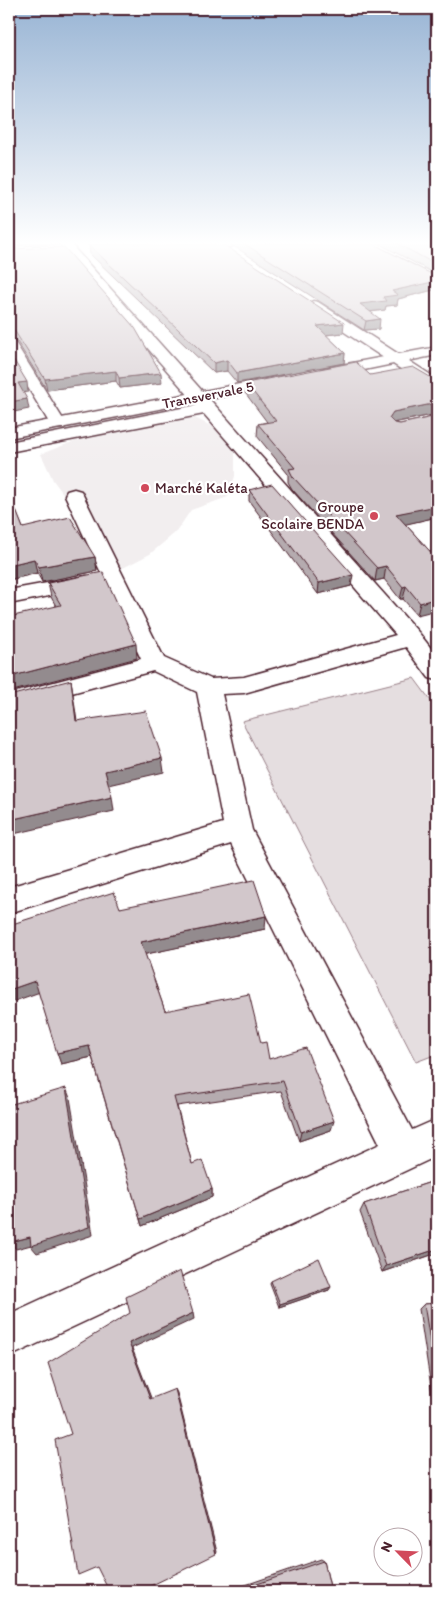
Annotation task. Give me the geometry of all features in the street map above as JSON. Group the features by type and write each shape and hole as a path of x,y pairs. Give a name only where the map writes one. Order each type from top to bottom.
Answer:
{"street":[{"path":"130,318 411,638 437,672"},
{"path":"332,318 437,386"},
{"path":"9,344 58,424"},
{"path":"312,376 437,351"},
{"name":"Transvervale 5","path":"9,433 203,402 293,379"},
{"path":"9,447 203,402"},
{"path":"74,496 155,663"},
{"path":"9,597 113,576"},
{"path":"9,702 155,663 208,687 244,685 411,638"},
{"path":"9,1336 421,1145 238,830 208,687"},
{"path":"9,900 238,830"}],"shaded area":[{"name":"Marché Kaléta","path":"189,415 215,428 235,453 235,476 228,497 191,510 176,532 150,554 119,570 53,480 41,454 88,436"},
{"path":"414,678 437,709 437,1054 416,1062 242,721"}],"building":[{"path":"9,318 126,318 135,328 161,373 119,378 116,371 45,379 14,330 9,329"},
{"path":"166,318 336,318 344,323 317,326 345,353 237,373 227,360 214,363"},
{"path":"361,318 380,319 366,321"},
{"path":"9,352 27,382 18,383 27,399 9,402"},
{"path":"356,362 370,375 413,367 437,381 437,403 393,412 389,418 394,423 400,424 437,416 437,506 396,514 437,559 437,598 420,603 406,586 403,587 386,566 377,568 293,477 289,469 295,468 258,424 276,421 246,383"},
{"path":"272,484 353,575 319,583 249,490"},
{"path":"9,495 23,528 70,517 95,557 39,567 34,559 9,565"},
{"path":"103,572 136,644 9,677 9,617 61,605 48,583"},
{"path":"71,680 76,721 146,711 162,758 105,771 112,797 9,820 9,696"},
{"path":"254,880 266,916 141,942 165,1011 249,994 261,1043 266,1042 269,1059 306,1048 334,1121 301,1132 283,1081 174,1097 192,1164 202,1160 212,1189 140,1219 89,1046 57,1053 35,981 9,990 9,925 114,892 120,908"},
{"path":"66,1088 89,1227 31,1246 30,1237 10,1242 9,1105"},
{"path":"437,1180 437,1249 386,1266 364,1204"},
{"path":"319,1258 331,1287 280,1304 271,1281"},
{"path":"180,1271 193,1313 129,1343 150,1399 175,1389 216,1554 140,1591 109,1591 97,1567 78,1575 55,1440 71,1434 48,1363 130,1313 126,1297"},
{"path":"437,1303 437,1385 424,1304"},
{"path":"324,1561 331,1591 237,1591"}],"place":[{"name":"Marché Kaléta","path":"145,488"},
{"name":"Groupe Scolaire BENDA","path":"374,516"}]}
